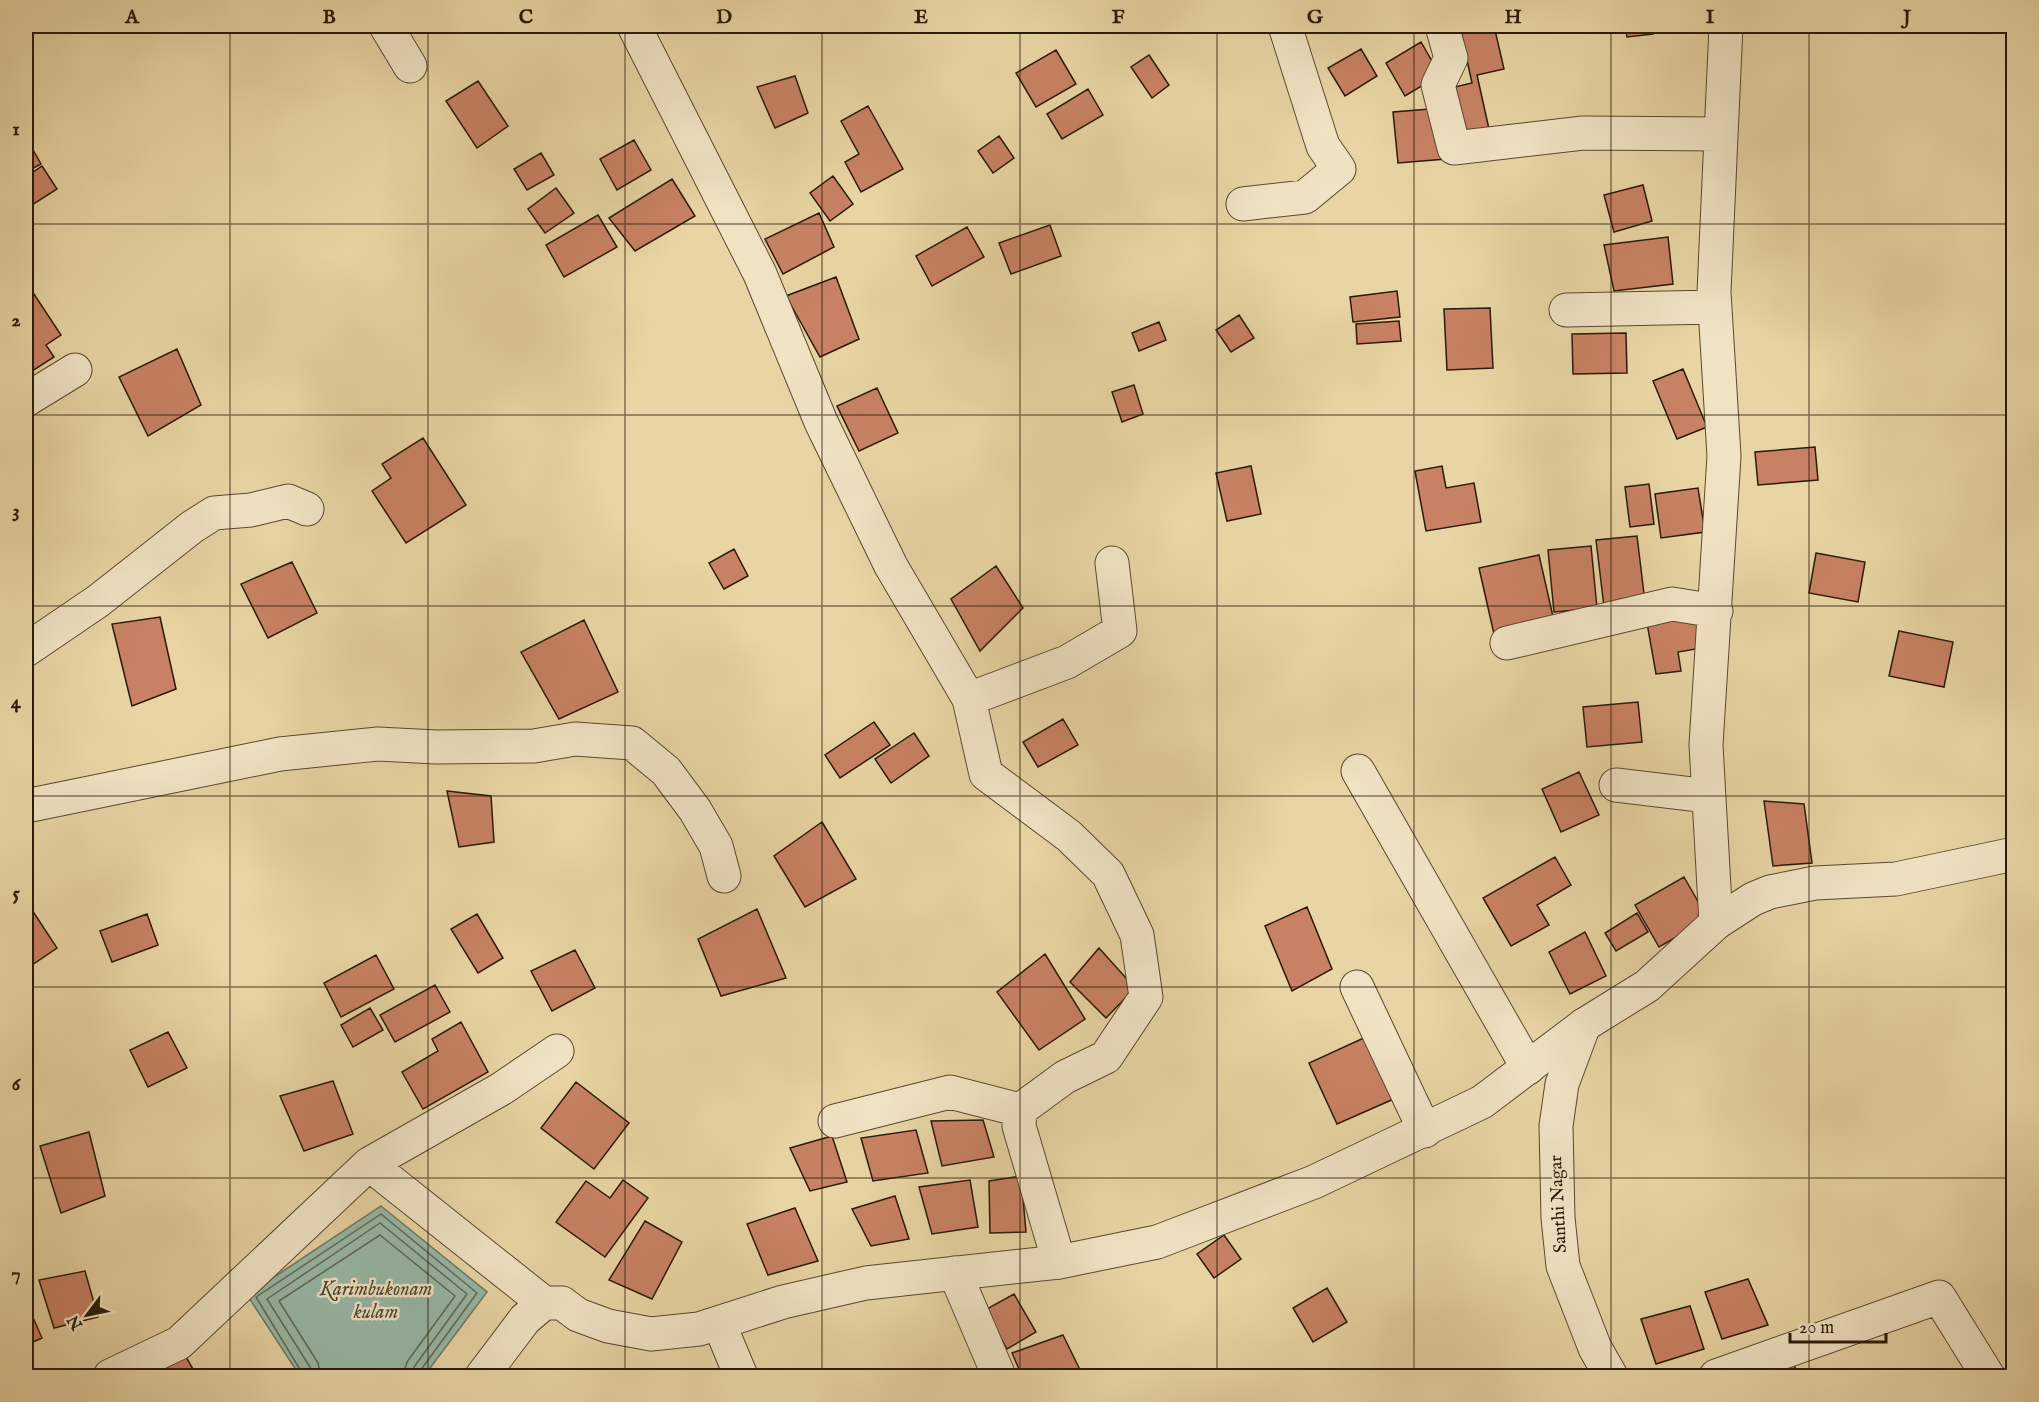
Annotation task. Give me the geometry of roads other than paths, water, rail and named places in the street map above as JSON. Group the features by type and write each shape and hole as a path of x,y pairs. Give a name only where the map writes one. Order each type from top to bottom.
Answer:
{"street":[{"path":"386,26 410,66"},
{"path":"634,26 760,274 821,422 891,566 969,699 986,774 1070,836 1108,874 1137,935 1146,997 1106,1057 1065,1077 1020,1110 1019,1125 1059,1262"},
{"path":"1243,204 1305,197 1339,169 1323,146 1285,26"},
{"path":"1442,26 1451,58 1438,85 1454,148 1583,133 1720,134"},
{"path":"1716,923 1706,745 1725,456 1715,307 1726,26"},
{"path":"1566,310 1715,307"},
{"path":"26,400 75,370"},
{"path":"26,650 98,601 192,527 214,513 251,510 288,501 307,509"},
{"path":"969,699 1067,662 1120,631 1112,562"},
{"path":"1507,643 1672,604 1716,611"},
{"path":"26,806 280,754 378,744 436,747 534,746 575,739 632,743 666,771 695,810 716,846 724,876"},
{"path":"1358,771 1528,1068"},
{"path":"1616,785 1708,796"},
{"path":"369,1164 544,1303 562,1303 578,1315 608,1326 651,1334 699,1329 783,1302 866,1283 1059,1262 1157,1242 1314,1182 1425,1131 1482,1101 1584,1025 1647,986 1716,923 1753,899 1770,892 1815,883 1896,879 2013,854"},
{"path":"1357,987 1425,1131"},
{"name":"Santhi Nagar","path":"1584,1025 1562,1084 1556,1126 1558,1218 1563,1266 1595,1348 1611,1377"},
{"path":"110,1377 179,1343 369,1164 501,1089 557,1051"},
{"path":"835,1121 950,1092 1020,1110"},
{"path":"955,1273 999,1377"},
{"path":"1716,1377 1939,1297 1988,1377"},
{"path":"482,1377 525,1319 544,1303"},
{"path":"719,1323 741,1377"}],"water":[{"name":"Karimbukonam kulam","path":"381,1206 487,1292 424,1376 300,1376 247,1295"}]}
